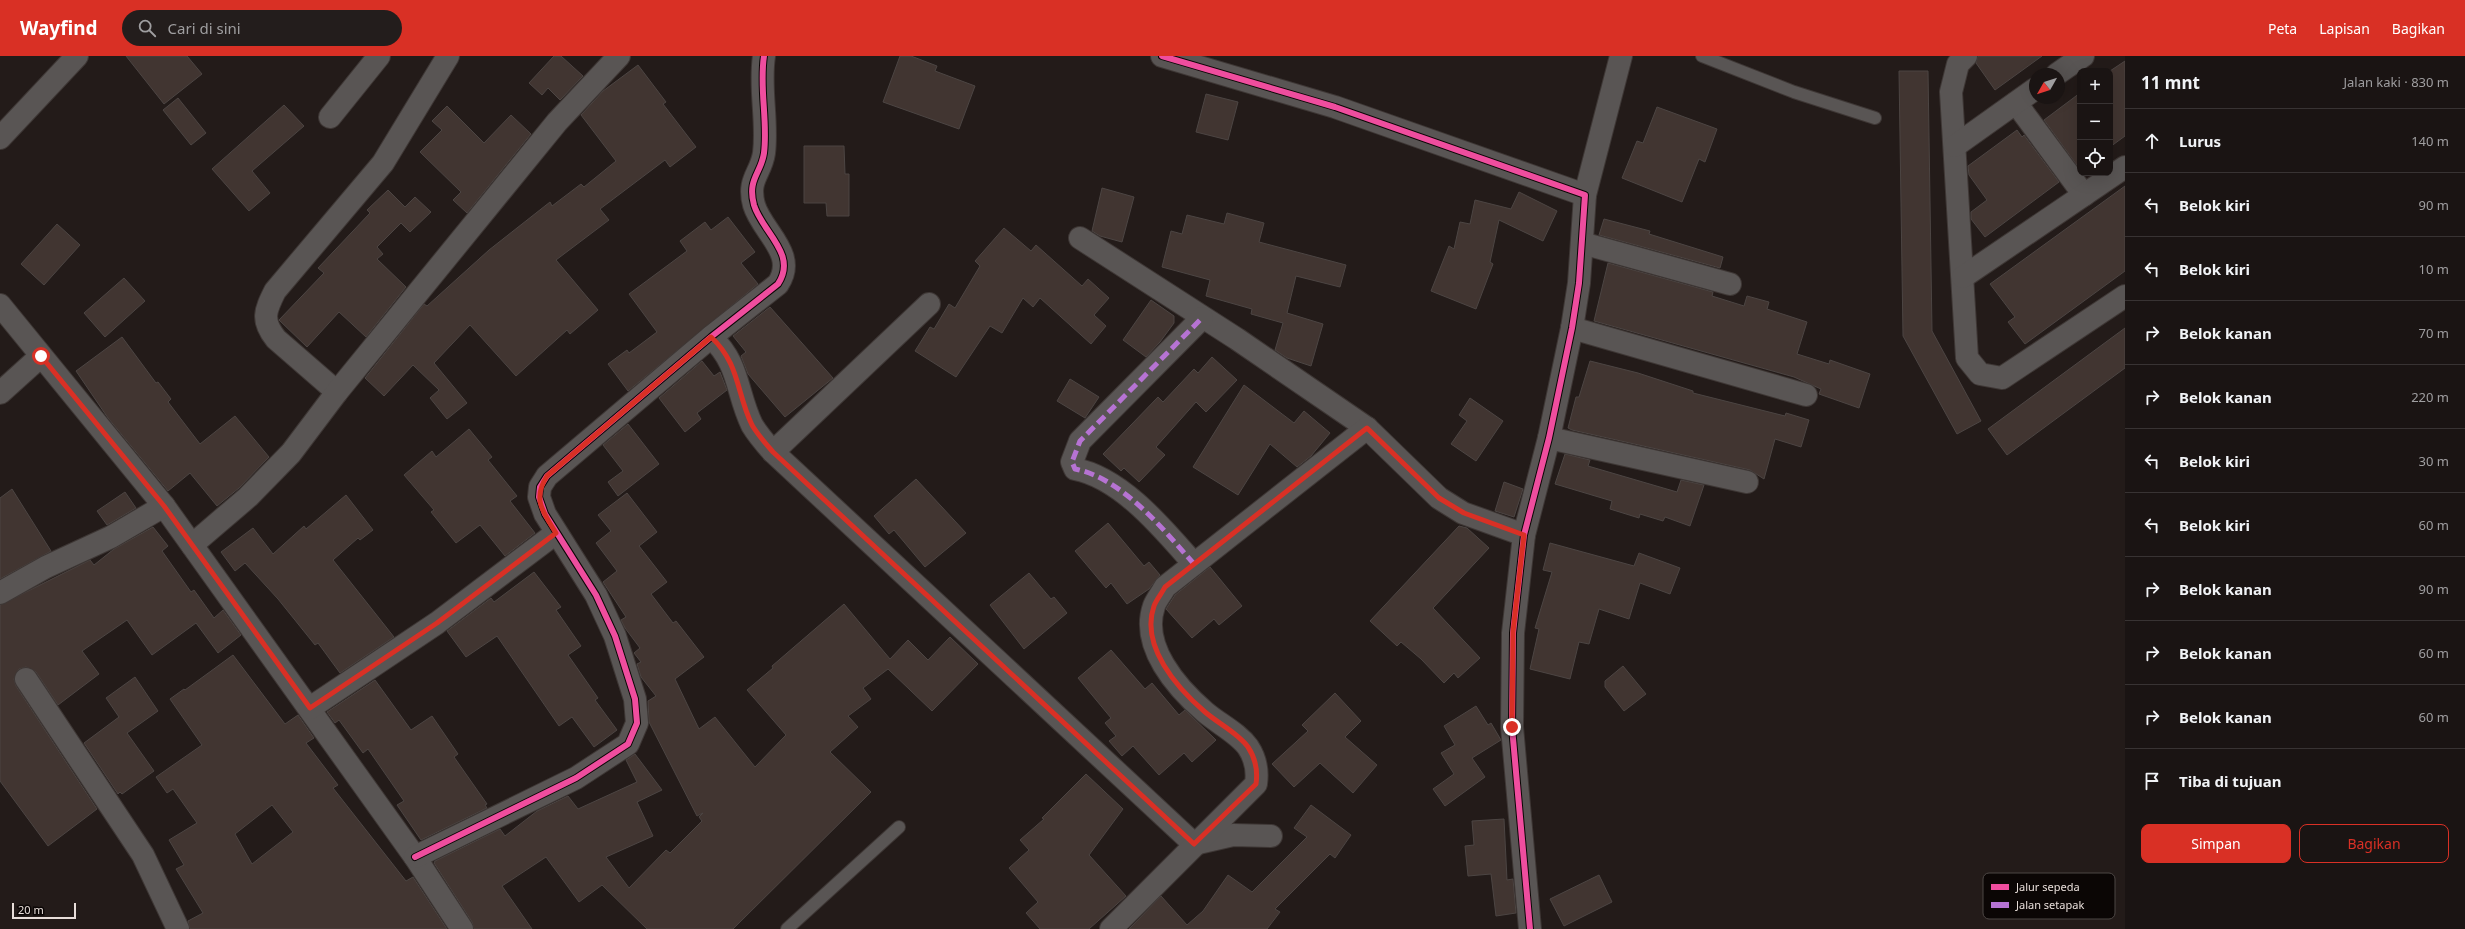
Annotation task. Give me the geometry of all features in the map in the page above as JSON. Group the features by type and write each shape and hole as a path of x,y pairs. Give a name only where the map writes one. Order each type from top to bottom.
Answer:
{"street":[{"path":"0,138 77,56"},
{"path":"330,117 379,56"},
{"path":"337,392 276,339 268,329 267,308 276,291 383,163 448,56"},
{"path":"192,545 248,497 291,453 337,392 557,122 619,56"},
{"path":"415,857 576,778 620,750 632,738 637,723 635,699 615,636 596,595 545,514 539,497 540,487 547,476 711,337 778,284 784,275 785,264 781,252 757,214 752,191 754,177 764,154 761,75 764,56"},
{"path":"1162,56 1335,108 1585,195"},
{"path":"1530,929 1512,727 1513,632 1524,535 1549,438 1572,328 1582,243 1585,195 1621,56"},
{"path":"1966,56 1958,64 1951,92 1967,358 1980,374 2002,378 2020,368 2125,296"},
{"path":"2065,68 2083,56"},
{"path":"1955,146 2029,93"},
{"path":"2016,103 2084,195"},
{"path":"1963,277 2125,167"},
{"path":"1080,238 1202,318 1237,339 1367,428 1439,498 1464,513 1524,535"},
{"path":"1582,243 1730,284"},
{"path":"773,452 929,304"},
{"path":"0,305 164,506 310,708 415,857 462,929"},
{"path":"1194,564 1160,526 1129,498 1102,477 1075,469 1072,462 1080,441 1202,318"},
{"path":"1572,328 1806,396"},
{"path":"711,337 730,359 752,424 760,438 773,452 1194,844"},
{"path":"0,393 41,356"},
{"path":"1111,929 1194,844 1256,784 1258,770 1247,746 1184,692 1167,672 1157,649 1152,628 1154,606 1165,587 1367,428"},
{"path":"1549,438 1747,482"},
{"path":"0,593 46,567 111,537 164,506"},
{"path":"310,708 437,623 556,533"},
{"path":"26,679 143,855 178,929"},
{"path":"1194,844 1233,835 1271,836"}],"lane":[{"path":"1702,56 1794,92 1874,118"},
{"path":"787,929 899,827"}],"building":[{"path":"126,56 187,56 202,74 164,104"},
{"path":"554,56 561,56 583,76 560,100 548,88 542,95 529,83"},
{"path":"900,56 911,56 937,66 935,71 975,86 959,129 883,102"},
{"path":"1978,56 2042,56 1995,90 1976,63"},
{"path":"2125,61 2125,136 2113,145 2113,104 2113,69"},
{"path":"638,65 666,102 663,104 696,147 670,167 665,160 600,209 609,220 556,260 598,310 570,334 567,330 516,376 470,325 434,363 467,403 447,419 430,398 439,390 413,365 384,396 365,378 424,304 427,306 489,250 550,202 552,206 581,184 584,187 616,161 581,115 603,91"},
{"path":"1899,71 1928,71 1932,331 1981,421 1957,434 1903,336"},
{"path":"1206,94 1238,102 1228,140 1196,132"},
{"path":"2077,95 2077,165 2044,120"},
{"path":"178,98 206,133 191,145 163,110"},
{"path":"284,105 304,126 252,171 270,193 249,211 212,169"},
{"path":"447,106 484,143 511,115 531,134 467,213 453,200 461,192 420,152 442,130 432,121"},
{"path":"1657,107 1717,129 1705,162 1699,159 1682,202 1622,178 1637,141 1643,143"},
{"path":"2017,130 2022,137 2024,135 2059,182 1985,237 1971,219 1971,212 1987,200 1969,175 1968,166"},
{"path":"804,146 844,146 845,174 849,174 849,216 827,216 826,203 804,203"},
{"path":"2125,186 2125,271 2025,344 2008,322 2015,317 1990,284"},
{"path":"1102,188 1134,197 1122,242 1100,236 1092,231"},
{"path":"388,190 405,207 415,197 431,212 410,232 401,223 377,247 383,254 377,259 406,287 366,337 339,312 307,347 279,320 324,273 318,268 370,213 367,210"},
{"path":"1519,192 1557,211 1543,241 1499,220 1490,262 1493,264 1476,309 1431,291 1449,246 1454,249 1460,222 1470,224 1475,200 1511,209"},
{"path":"1227,213 1264,223 1259,242 1346,265 1340,287 1296,276 1287,313 1323,324 1311,366 1287,358 1275,350 1283,323 1251,314 1252,309 1206,296 1210,280 1162,267 1171,231 1182,234 1187,215 1224,224"},
{"path":"728,217 755,252 741,263 758,284 628,391 608,364 627,350 629,353 657,332 629,294 687,251 680,241 705,222 711,230"},
{"path":"1604,219 1650,231 1649,234 1723,257 1720,268 1599,235"},
{"path":"57,224 80,245 44,285 21,264"},
{"path":"1004,228 1031,251 1036,245 1082,286 1088,279 1109,298 1094,315 1106,326 1091,344 1040,298 1033,307 1023,298 1002,333 990,326 956,377 915,351 930,327 934,329 949,304 955,308 980,266 975,261"},
{"path":"1608,263 1713,292 1712,296 1744,306 1747,296 1769,302 1767,309 1807,322 1797,354 1829,364 1830,360 1870,374 1859,408 1819,394 1821,389 1794,377 1594,321"},
{"path":"124,278 145,301 105,337 84,313"},
{"path":"1151,300 1174,316 1174,323 1160,342 1146,357 1123,340"},
{"path":"770,307 833,378 785,417 748,374 741,356 746,352 733,336"},
{"path":"2125,328 2125,368 2007,455 1988,429"},
{"path":"122,337 156,383 158,382 171,399 168,402 200,444 235,416 269,457 239,488 217,506 190,473 168,491 108,418 76,371"},
{"path":"1212,357 1237,380 1206,412 1196,402 1156,447 1165,455 1139,482 1124,468 1121,471 1103,454 1158,397 1163,402 1194,369 1198,373"},
{"path":"702,361 714,376 720,372 727,390 697,413 701,419 685,432 659,398"},
{"path":"1590,361 1638,373 1693,391 1693,393 1785,416 1786,413 1809,420 1801,447 1775,439 1764,479 1750,470 1572,430 1568,428 1576,397 1579,397"},
{"path":"1070,379 1099,397 1085,418 1057,401"},
{"path":"1244,385 1294,423 1304,411 1330,433 1311,456 1297,467 1270,444 1238,495 1193,467"},
{"path":"1470,398 1503,421 1476,461 1451,444 1467,421 1459,415"},
{"path":"628,424 659,464 618,496 608,482 623,471 603,445"},
{"path":"469,429 492,457 488,460 517,496 510,501 535,533 505,556 480,525 456,543 431,512 434,510 404,475 432,451 436,457"},
{"path":"1565,454 1590,460 1588,466 1677,492 1681,480 1704,485 1690,526 1665,517 1663,521 1640,514 1639,518 1610,509 1612,501 1555,484"},
{"path":"916,479 966,533 925,567 894,530 889,534 874,516"},
{"path":"1504,482 1523,489 1514,517 1495,511"},
{"path":"12,489 51,551 0,579 0,498"},
{"path":"125,492 136,508 107,525 97,511"},
{"path":"627,493 657,532 639,546 667,582 651,594 673,623 676,621 704,657 675,679 699,729 715,717 755,767 786,735 747,690 773,668 772,666 844,604 890,659 908,640 928,660 950,637 978,664 932,711 888,669 863,688 871,699 848,716 858,727 830,752 871,792 733,929 647,929 602,885 579,902 546,857 502,886 532,929 474,929 472,922 434,863 435,861 500,829 505,836 537,811 568,796 578,809 637,782 626,760 635,754 662,790 637,802 653,836 606,857 629,888 666,850 670,853 702,821 699,817 703,813 697,816 649,722 648,701 656,696 641,677 637,664 641,662 634,653 640,648 621,620 626,617 603,582 617,571 596,543 611,531 598,515"},
{"path":"346,495 373,530 360,540 358,538 333,560 394,637 340,673 318,643 315,645 278,599 245,563 235,571 221,552 253,528 273,554 304,526 306,529"},
{"path":"1108,523 1144,566 1149,562 1160,575 1149,589 1127,604 1111,583 1106,588 1075,551"},
{"path":"1459,526 1467,528 1489,548 1433,608 1480,658 1458,678 1454,673 1444,683 1421,659 1401,642 1397,646 1370,621"},
{"path":"153,527 168,546 162,551 191,592 194,590 214,618 223,610 241,635 218,653 196,623 152,655 127,620 82,651 99,674 58,705 36,672 26,667 19,669 14,679 16,686 97,809 48,846 0,781 0,605 90,560 94,565 114,549"},
{"path":"1550,543 1634,566 1639,553 1680,568 1670,594 1640,583 1629,619 1599,609 1589,644 1579,642 1570,679 1530,669 1539,629 1535,628 1552,572 1543,570"},
{"path":"1210,567 1242,606 1219,625 1214,619 1192,638 1166,609 1175,595"},
{"path":"534,572 561,607 556,610 581,646 568,655 598,698 595,700 617,730 594,747 572,717 559,726 497,636 466,657 447,631 491,598 494,602"},
{"path":"1029,573 1051,599 1054,597 1067,613 1024,649 990,605"},
{"path":"1111,650 1145,689 1152,683 1179,715 1185,710 1216,740 1192,762 1184,753 1159,775 1133,746 1122,756 1109,741 1116,736 1105,723 1111,718 1078,678"},
{"path":"233,655 285,724 298,715 314,738 306,743 338,785 333,788 406,881 413,877 447,929 190,929 188,921 203,913 176,869 184,865 169,840 197,823 173,789 167,793 156,777 202,745 170,699 184,689 185,690","holes":["272,805 293,832 252,864 235,834"]},
{"path":"1623,666 1646,694 1624,711 1605,687 1605,681"},
{"path":"135,677 158,711 127,733 154,771 122,794 120,792 118,794 84,743 119,717 106,698"},
{"path":"375,680 411,730 432,716 458,754 454,757 487,804 485,805 487,808 421,840 397,805 404,801 368,749 363,753 339,720 335,723 327,712"},
{"path":"1335,693 1361,721 1345,737 1377,765 1353,793 1320,763 1294,787 1272,764 1308,731 1302,725"},
{"path":"1476,706 1488,725 1491,723 1501,740 1472,758 1485,777 1445,806 1433,789 1454,774 1441,753 1455,745 1444,726"},
{"path":"1086,774 1123,809 1089,855 1126,896 1089,929 1040,929 1026,913 1038,902 1009,868 1029,850 1020,840 1044,819 1042,818"},
{"path":"1311,805 1351,835 1335,858 1330,854 1275,909 1280,912 1267,929 1129,929 1161,896 1187,925 1203,911 1228,875 1252,892 1307,837 1294,828"},
{"path":"1504,819 1507,880 1513,879 1516,913 1496,916 1491,874 1468,876 1465,846 1474,845 1472,821"},
{"path":"1599,875 1612,902 1564,926 1550,899"}],"marked path":[{"path":"1194,564 1156,521 1141,507 1109,483 1092,474 1075,469 1072,462 1080,441 1202,318"}],"cycle path":[{"path":"415,857 576,778 628,744 637,723 635,699 615,636 596,595 545,514 539,497 540,487 547,476 711,337 778,284 783,273 784,263 776,243 758,215 752,196 753,183 764,153 765,129 762,80 764,56"},
{"path":"1162,56 1335,107 1585,195 1579,283 1572,328 1549,438 1524,535 1513,633 1512,727 1530,929"}],"route":[{"path":"41,356 164,506 310,708 437,623 556,533 545,514 539,497 540,487 547,476 711,337 722,347 730,359 752,424 760,438 773,452 1194,844 1256,784 1258,770 1247,746 1205,712 1184,692 1167,672 1157,649 1152,628 1154,606 1165,587 1367,428 1439,498 1464,513 1524,535 1513,632 1512,727"}]}
